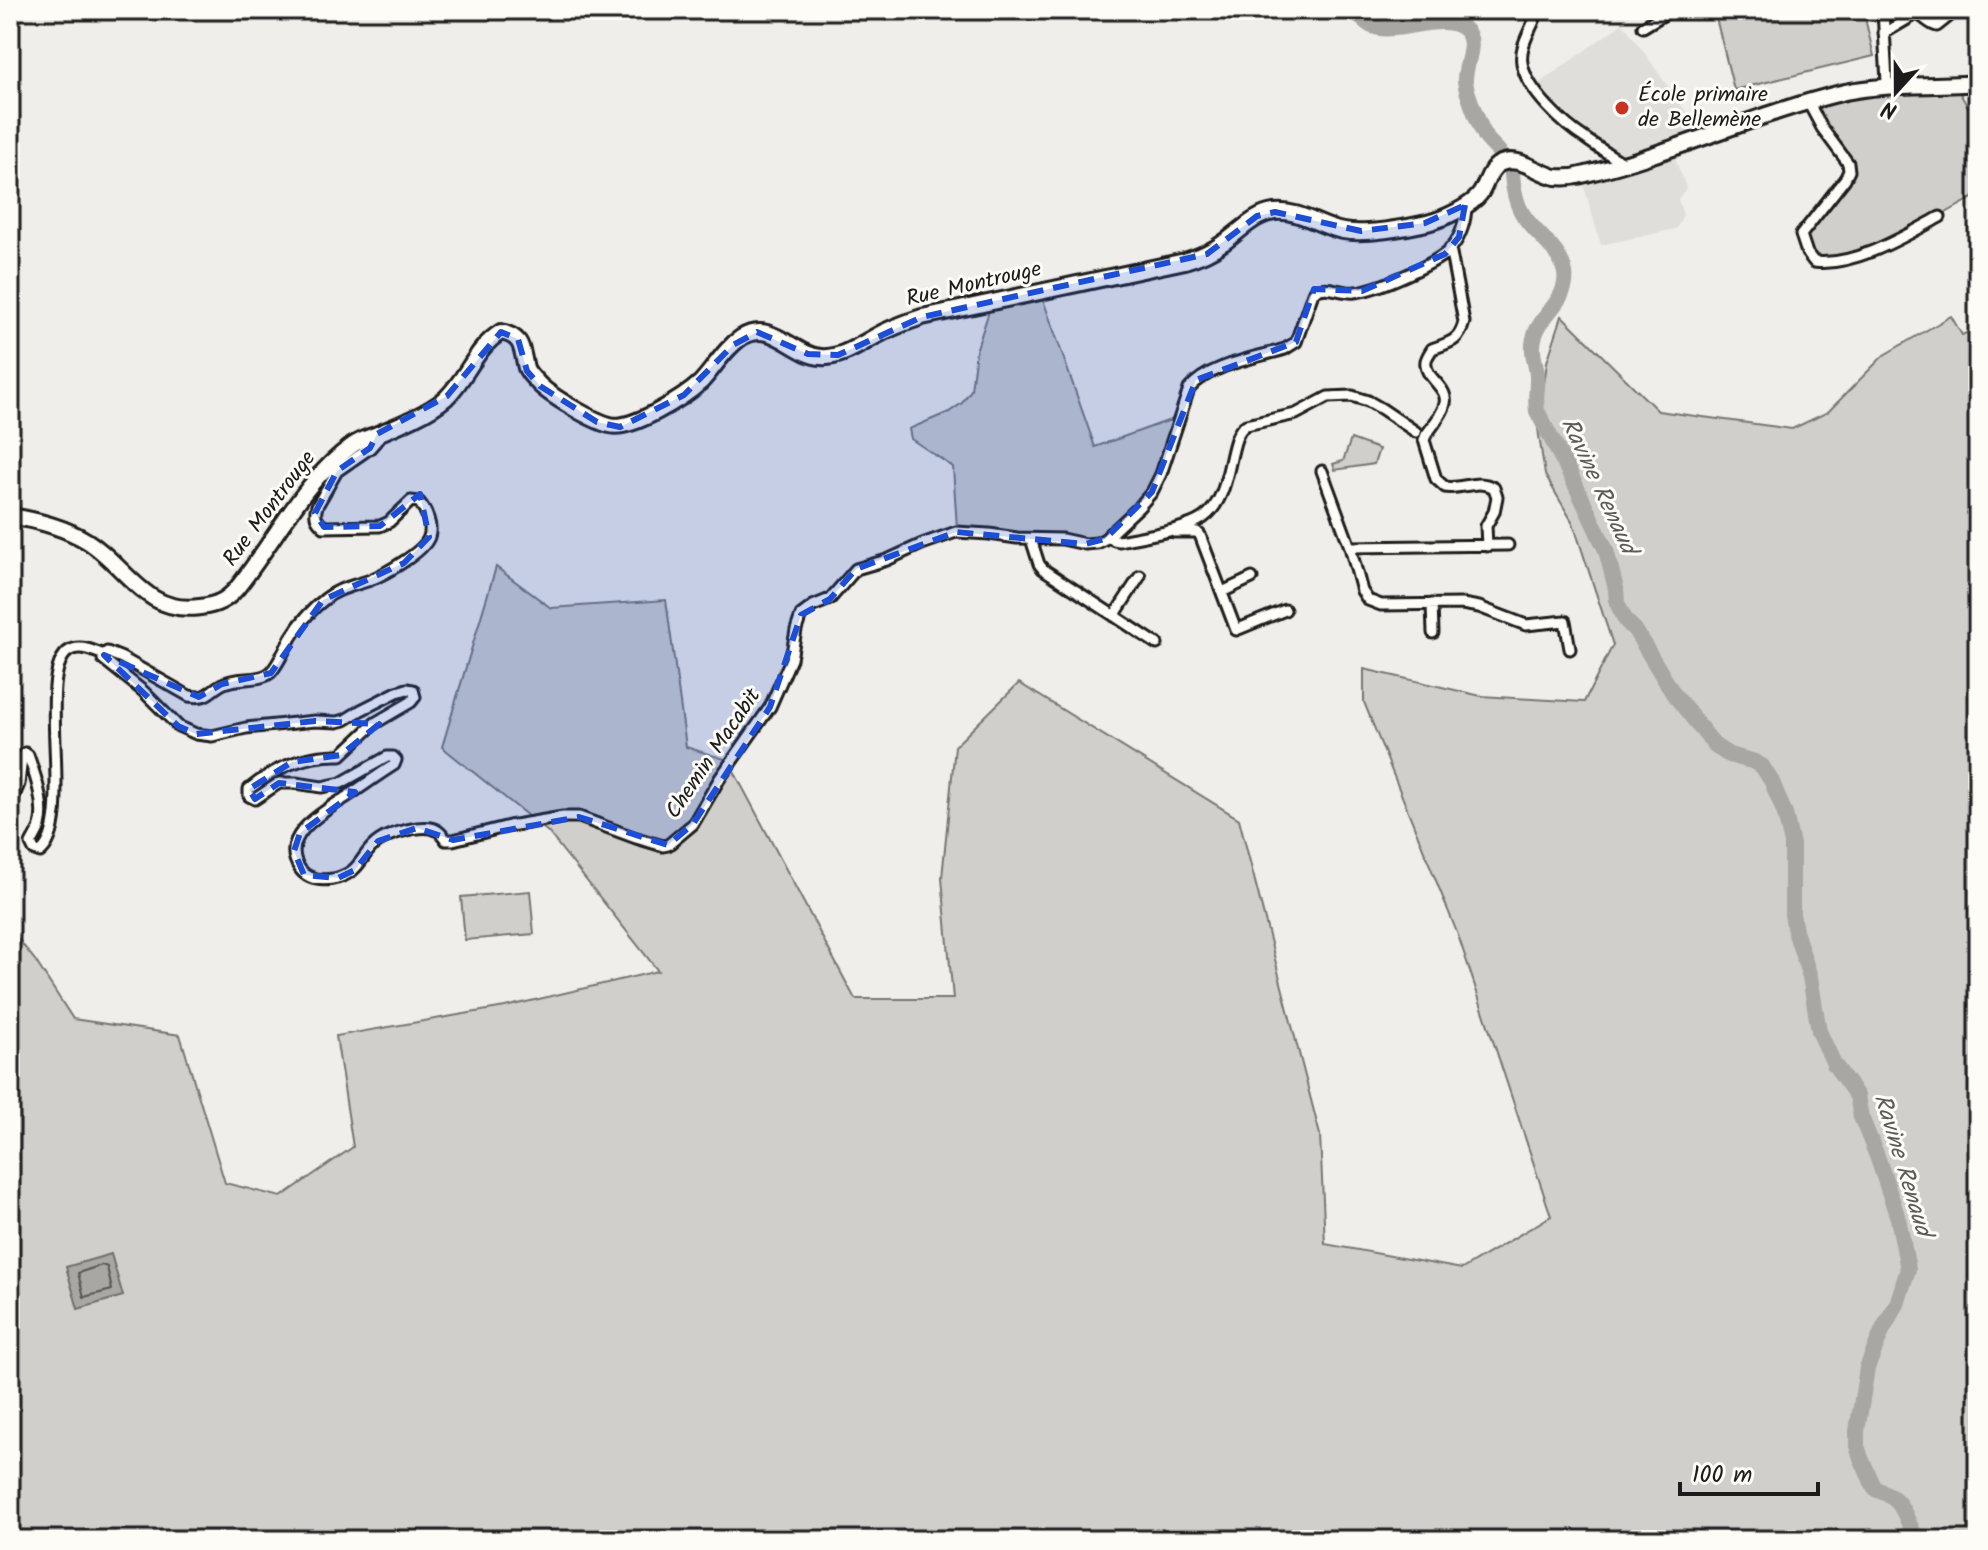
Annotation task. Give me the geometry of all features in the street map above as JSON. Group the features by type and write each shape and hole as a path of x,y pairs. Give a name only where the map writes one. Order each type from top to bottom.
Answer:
{"main road":[{"name":"Rue Montrouge","path":"10,516 72,532 89,542 152,599 175,608 210,606 227,600 237,588 321,472 357,442 434,407 447,396 481,349 501,332 518,339 527,371 540,386 597,422 620,427 635,423 684,395 733,345 757,332 771,333 808,354 822,357 838,355 887,330 922,317 1207,254 1257,216 1291,212 1344,231 1396,229 1453,214 1475,200 1498,164 1516,161 1549,175 1570,178 1672,149 1712,133 1848,92 1978,83"}],"street":[{"path":"1538,10 1527,35 1522,63 1533,88 1583,138 1623,163"},
{"path":"1643,27 1671,10"},
{"path":"1883,10 1887,82 1890,87"},
{"path":"1884,33 1916,14 1937,26 1957,10"},
{"path":"1808,102 1822,128 1848,163 1849,171 1801,235 1807,253 1814,262 1828,263 1859,256 1940,217"},
{"path":"1465,205 1466,213 1459,237 1450,248 1464,322 1461,334 1451,342 1432,349 1426,360 1430,374 1443,391 1445,399 1444,407 1424,440 1436,479 1445,487 1485,483 1494,488 1497,497 1494,512 1486,526 1487,546"},
{"name":"Chemin Macabit","path":"104,655 103,659 143,691 178,726 196,734 212,736 246,728 315,721 337,722 397,692 413,690 415,697 411,702 375,723 341,755 326,754 292,762 249,789 249,796 255,799 279,783 322,787 341,783 387,757 396,760 394,765 311,820 300,833 294,851 295,862 304,875 319,881 338,878 355,870 378,841 417,828 438,830 446,840 453,840 509,826 579,817 636,838 668,845 693,824 720,778 770,707 791,659 801,615 830,599 856,569 956,532 1062,539 1085,544 1105,539 1152,492 1189,389 1196,380 1212,371 1285,349 1296,342 1317,289 1351,293 1389,283 1445,254 1450,248"},
{"name":"Chemin Macabit","path":"1110,533 1114,540 1119,541 1194,524 1214,507 1224,489 1240,428 1296,414 1328,397 1352,396 1368,401 1416,432"},
{"path":"10,806 19,784 25,753 36,776 41,809 40,826 31,844 34,850 40,852 45,849 53,828 55,801 56,676 66,652 75,648 104,655 107,652 189,696 209,695 222,684 271,673 294,633 323,600 337,590 371,580 404,563 424,545 430,527 419,502 411,501 389,522 380,526 324,527 316,520 317,506 337,471 370,448 378,439 377,434"},
{"path":"1322,471 1350,547 1362,591 1368,600 1381,605 1462,604 1479,607 1526,625 1565,621 1570,649"},
{"path":"1166,530 1197,532 1200,535 1236,630 1285,610"},
{"path":"1031,539 1043,569 1157,644"},
{"path":"1350,547 1508,545"},
{"path":"1114,616 1140,576"},
{"path":"1222,592 1252,578"},
{"path":"1432,604 1433,633"}],"highlighted area":[{"path":"1465,205 1459,237 1445,254 1362,291 1314,289 1296,342 1196,380 1152,492 1105,539 1085,544 956,532 856,569 830,599 801,615 770,707 693,824 668,845 579,817 453,840 417,828 378,841 355,870 338,878 304,875 294,851 300,833 355,792 279,783 255,799 249,789 292,762 341,755 379,724 315,721 196,734 178,726 104,655 199,697 222,684 271,673 323,600 404,563 429,537 420,494 380,526 324,527 315,513 337,471 370,448 377,434 447,396 501,332 518,339 527,371 540,386 597,422 620,427 684,395 733,345 757,332 808,354 838,355 922,317 1207,254 1257,216 1275,212 1361,231 1425,223"}],"shaded area":[{"path":"1714,10 1863,10 1874,56 1734,90"},
{"name":"École primaire de Bellemène","path":"1623,23 1699,130 1624,158 1590,135 1537,85"},
{"path":"1955,85 1978,124 1978,195 1915,230 1859,256 1814,262 1801,235 1849,171 1808,102"},
{"name":"École primaire de Bellemène","path":"1674,155 1686,188 1678,199 1683,215 1676,229 1601,245 1583,183"},
{"path":"1040,291 1095,447 1176,418 1152,492 1097,543 957,528 953,467 911,439 909,429 949,412 962,403 971,390 976,351 992,302"},
{"path":"1562,316 1658,411 1792,429 1828,412 1884,355 1951,316 1962,335 1978,328 1978,1540 10,1540 10,929 35,960 73,1019 180,1035 225,1183 281,1197 353,1147 336,1036 505,1007 658,971 548,832 442,747 496,567 551,608 666,600 686,747 728,760 855,999 953,999 942,878 955,746 1019,683 1239,819 1320,1135 1325,1244 1462,1269 1551,1216 1458,935 1364,702 1364,669 1481,696 1584,702 1613,645 1573,523 1545,475 1538,429 1547,362"},
{"path":"1351,439 1379,449 1374,464 1335,470 1333,464 1343,461"},
{"path":"530,891 534,934 465,940 461,897"}],"water":[{"path":"111,1254 123,1296 78,1309 66,1267"}],"waterway":[{"name":"Ravine Renaud","path":"1353,10 1369,25 1381,28 1443,22 1463,28 1468,33 1471,46 1465,74 1468,93 1484,134 1500,153"},
{"name":"Ravine Renaud","path":"1512,173 1520,209 1554,251 1565,273 1563,290 1534,339 1537,411 1606,550 1617,603 1673,693 1715,746 1729,755 1762,766 1785,814 1792,844 1792,914 1810,977 1819,1031 1834,1064 1857,1096 1861,1117 1898,1218 1908,1269 1897,1304 1867,1368 1857,1446 1875,1489 1898,1503 1918,1540"}],"place":[{"name":"École primaire de Bellemène","path":"1622,108"}]}
